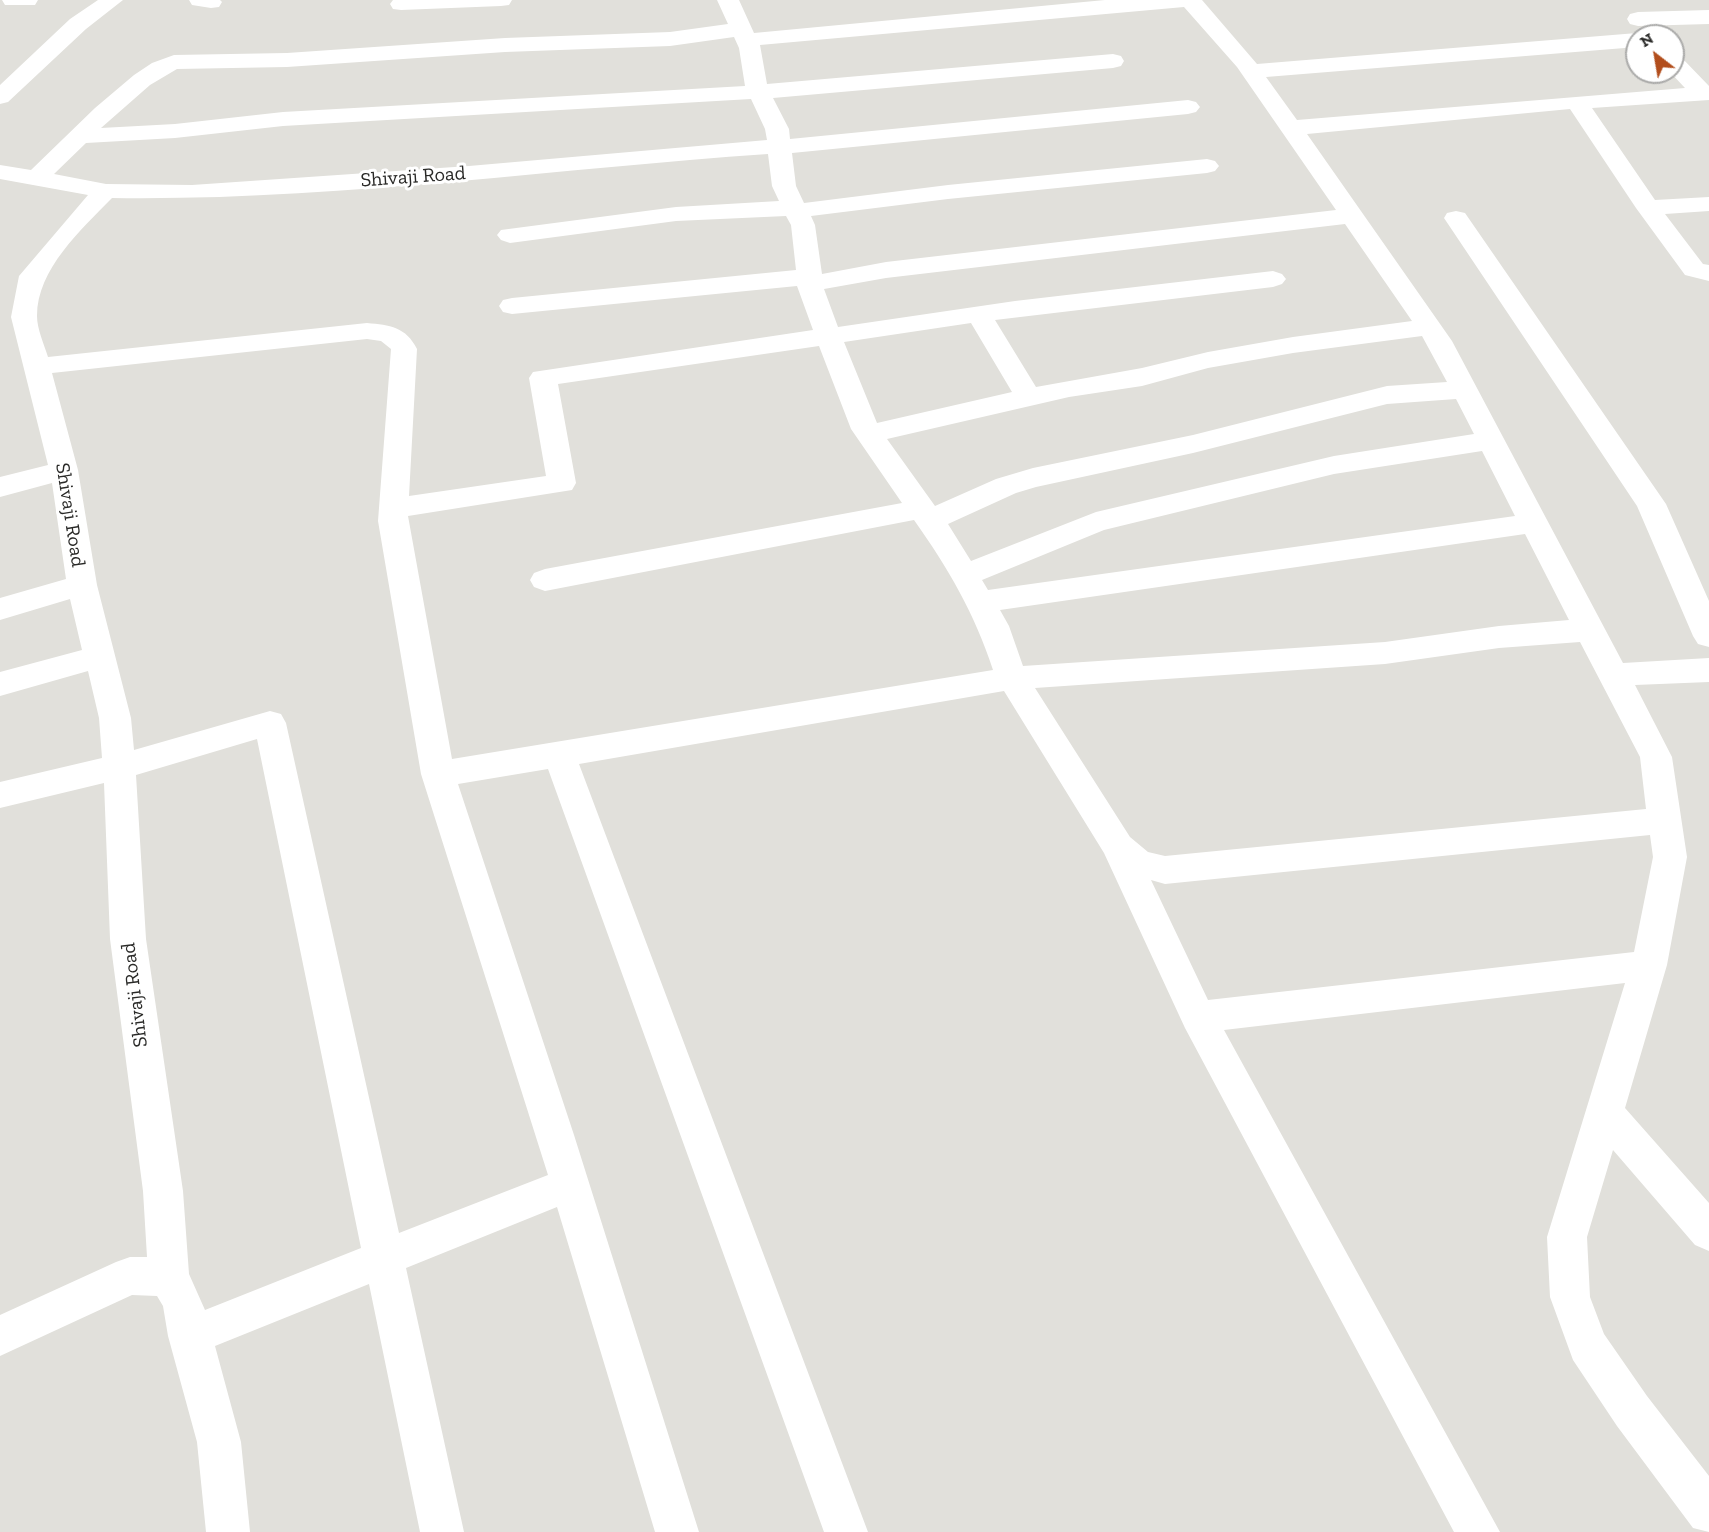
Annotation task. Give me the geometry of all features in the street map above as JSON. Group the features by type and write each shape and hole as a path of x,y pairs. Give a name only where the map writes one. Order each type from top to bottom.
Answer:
{"street":[{"path":"13,0 27,0"},
{"path":"0,97 78,24 112,0"},
{"path":"401,4 501,0"},
{"path":"728,0 744,34 759,92 777,129 784,186 803,225 809,280 870,436 965,575 994,626 1012,678 1118,848 1198,1017 1478,1532"},
{"path":"36,179 138,82 161,66 174,62 287,60 505,45 670,39 1190,0 1251,71 1430,327 1656,757 1670,857 1649,965 1567,1237 1570,1297 1588,1346 1632,1411 1709,1512"},
{"path":"1626,0 1637,24"},
{"path":"1677,24 1709,17"},
{"path":"1251,71 1625,34"},
{"path":"82,136 175,131 282,119 477,110 759,92 1113,61"},
{"path":"1685,73 1706,93"},
{"path":"1291,128 1577,102 1706,93"},
{"path":"1577,102 1681,256 1694,270 1707,276"},
{"name":"Shivaji Road","path":"228,1532 219,1442 189,1336 182,1301 169,1277 163,1191 128,939 120,767 115,718 82,585 64,470 39,366 24,317 32,276 81,215 106,190 143,193 236,189 780,147 1028,125 1188,107"},
{"path":"510,235 676,214 795,209 1207,166"},
{"path":"0,172 106,190"},
{"path":"1648,208 1709,204"},
{"path":"512,306 809,280 1352,216"},
{"path":"1456,218 1651,504 1709,636"},
{"path":"393,508 562,483 543,378 979,315 1273,279"},
{"path":"979,315 1029,398"},
{"path":"870,436 880,431 1029,398 1282,346 1430,327"},
{"path":"39,366 367,332 387,333 399,339 404,349 393,521 438,774 570,1184 677,1532"},
{"path":"545,580 926,515 1033,478 1193,444 1387,395 1465,390"},
{"path":"965,575 1096,522 1334,465 1491,441"},
{"path":"0,487 64,470"},
{"path":"980,602 1534,523"},
{"path":"0,609 82,585"},
{"path":"438,774 1012,678 1385,653 1499,637 1590,630"},
{"path":"0,684 101,656"},
{"path":"1613,675 1709,670"},
{"path":"0,795 120,767 270,723 442,1532"},
{"path":"559,754 846,1532"},
{"path":"1118,848 1138,864 1165,870 1665,820"},
{"path":"1198,1017 1312,1006 1649,965"},
{"path":"1604,1112 1709,1232"},
{"path":"189,1336 570,1184"},
{"path":"0,1336 130,1276 169,1277"}]}
